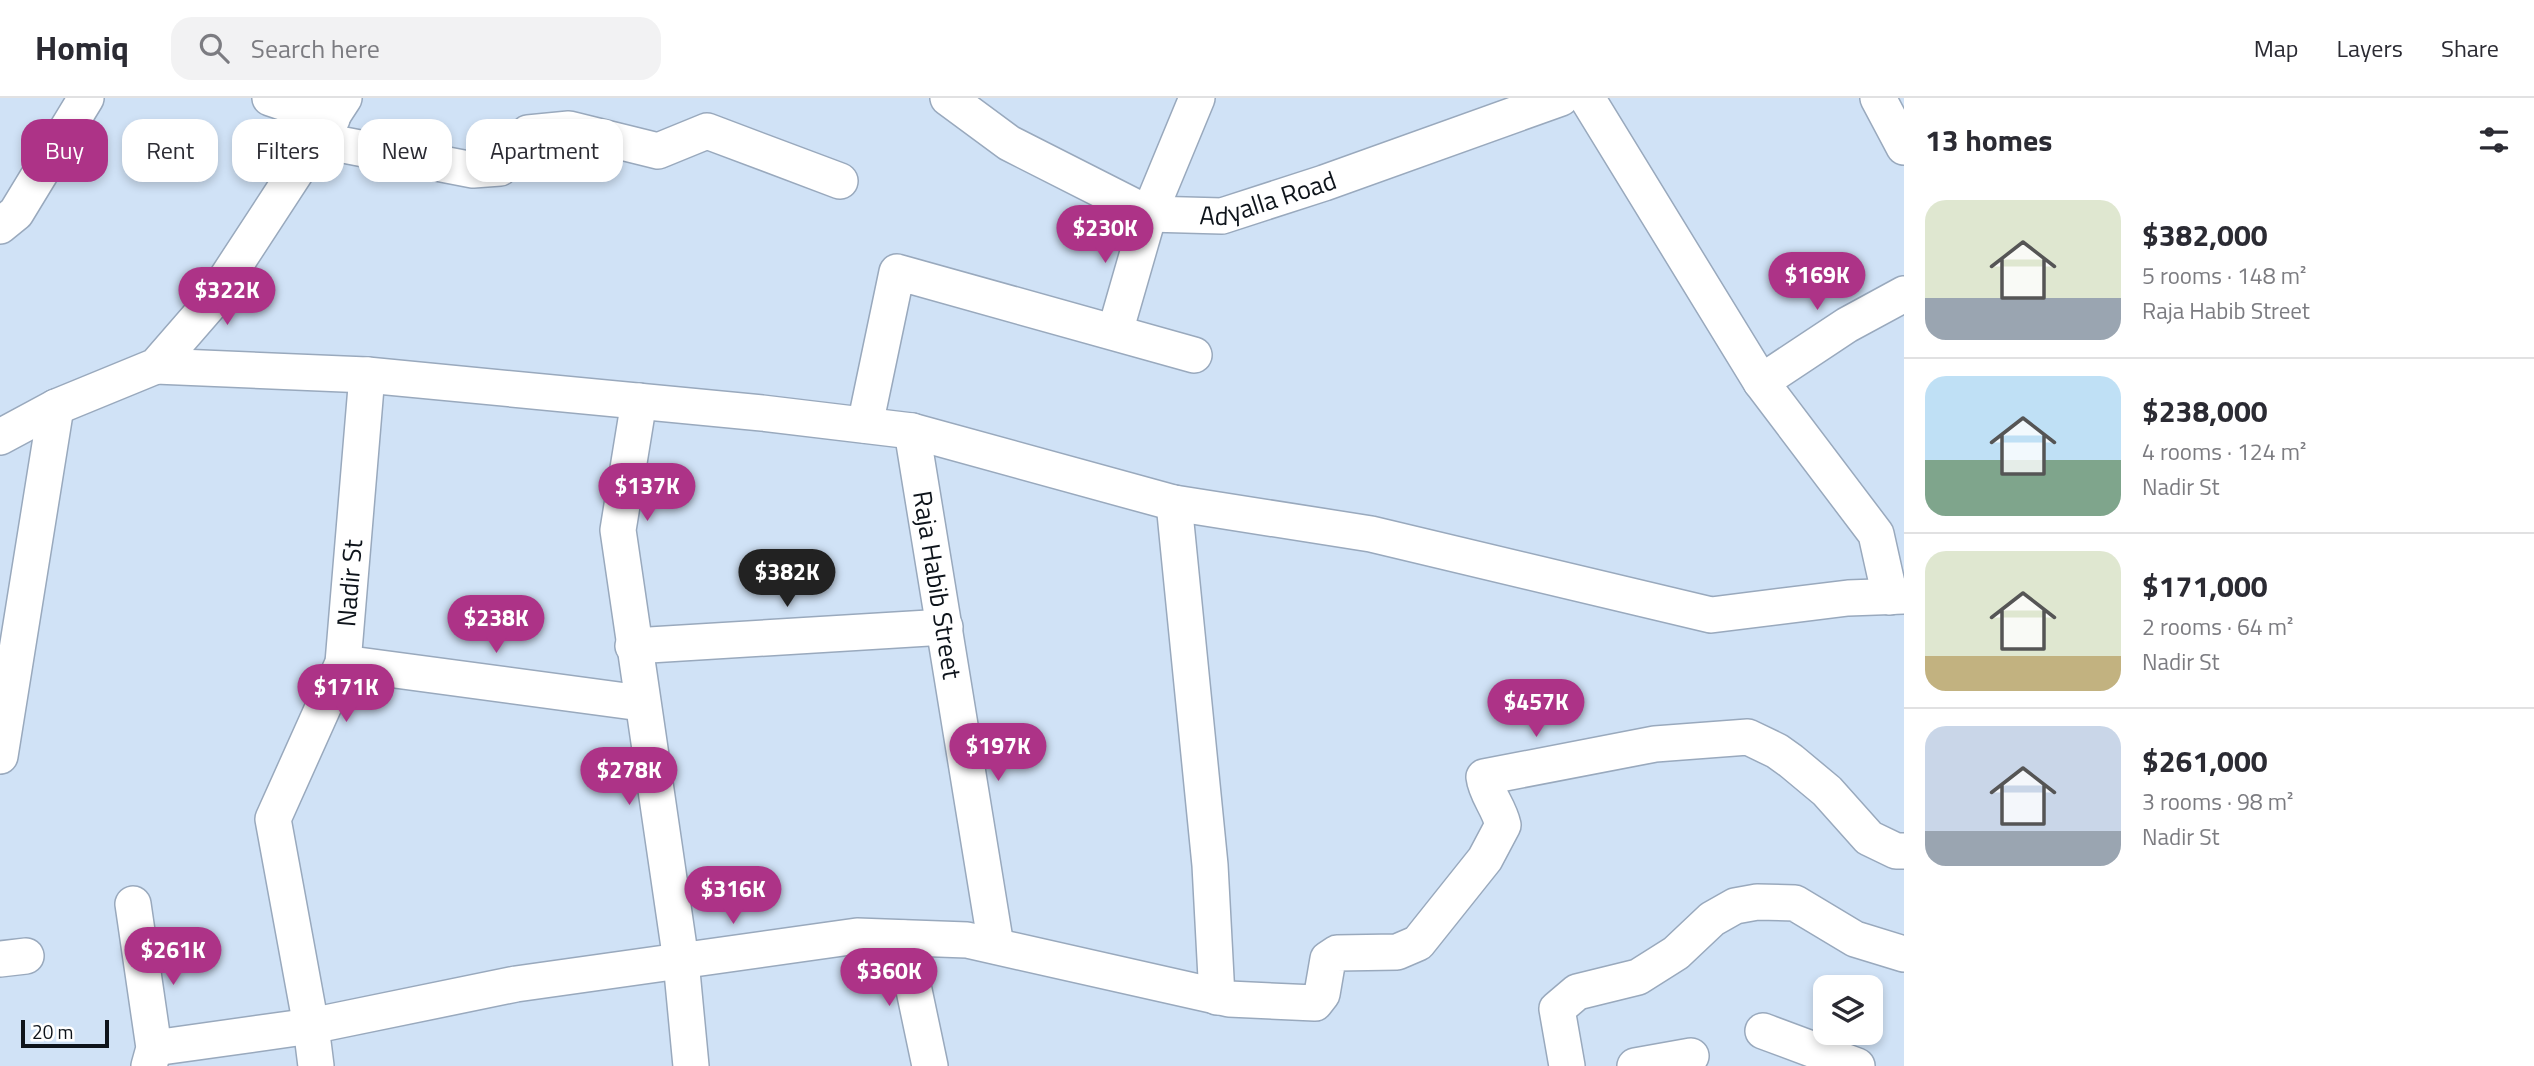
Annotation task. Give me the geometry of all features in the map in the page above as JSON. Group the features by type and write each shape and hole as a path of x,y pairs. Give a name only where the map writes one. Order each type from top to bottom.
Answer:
{"street":[{"path":"0,226 16,213 86,98"},
{"path":"270,98 332,119"},
{"name":"Adyalla Road","path":"948,98 1009,143 1149,214 1222,216 1324,183 1561,98"},
{"path":"1115,332 1149,214 1197,98"},
{"path":"0,437 56,407 156,366 367,375 912,431 1174,503 1371,534 1712,615 1849,598 1897,596 1876,534 1761,382 1587,98"},
{"path":"1878,98 1902,137"},
{"path":"344,123 474,170 500,168 527,133 569,130 658,151 707,131 840,181"},
{"path":"156,366 209,305 290,182"},
{"path":"865,425 897,272 1194,355"},
{"path":"1761,382 1847,326 1904,294"},
{"name":"Nadir St","path":"316,1066 312,1026 273,819 342,663 367,375"},
{"path":"639,401 618,530 641,703 681,961 691,1066"},
{"path":"0,756 56,407"},
{"name":"Raja Habib Street","path":"912,431 996,947"},
{"path":"1174,503 1210,865 1217,996"},
{"path":"633,646 945,628"},
{"path":"342,663 641,703"},
{"path":"133,904 152,1057 516,984 857,936 967,940 1217,996 1315,1003 1322,994 1328,960 1337,953 1397,952 1418,943 1468,882 1503,825 1499,810 1485,789 1484,777 1655,744 1748,737 1777,751 1827,791 1869,838 1904,851"},
{"path":"1567,1066 1557,1009 1577,992 1638,977 1676,953 1712,919 1735,906 1757,902 1795,903 1855,939 1904,954"},
{"path":"903,938 930,1066"},
{"path":"1763,1031 1854,1066"},
{"path":"1635,1066 1691,1056"}]}
